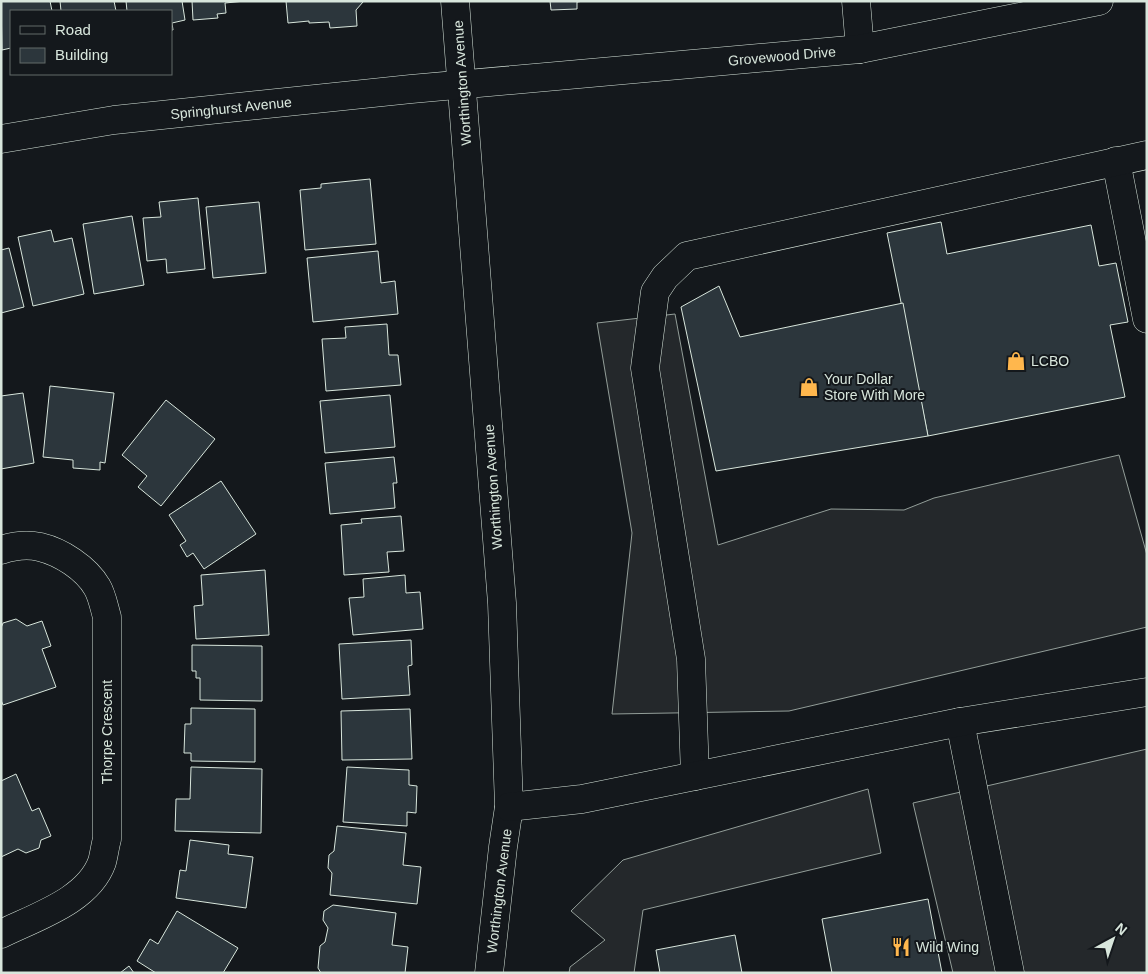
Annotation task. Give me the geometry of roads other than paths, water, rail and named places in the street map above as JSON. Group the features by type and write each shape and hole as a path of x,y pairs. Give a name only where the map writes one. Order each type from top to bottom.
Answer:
{"street":[{"name":"Worthington Avenue","path":"455,1 502,603 509,807 489,973"},
{"path":"856,1 860,49"},
{"name":"Grovewood Drive","path":"462,84 860,49 1099,1"},
{"name":"Springhurst Avenue","path":"1,140 114,120 462,84"},
{"path":"694,776 691,658 645,368 654,292 665,276 688,256 1147,155"},
{"path":"1116,161 1147,319"},
{"name":"Thorpe Crescent","path":"1,550 14,546 39,547 57,554 82,568 98,587 107,616 107,704 106,839 102,862 90,883 76,896 1,934"},
{"path":"509,807 582,799 960,722 1147,692"},
{"path":"960,722 1010,973"}],"place":[{"name":"LCBO","path":"1016,361"},
{"name":"Your Dollar Store With More","path":"809,387"},
{"name":"Wild Wing","path":"901,947"}]}
